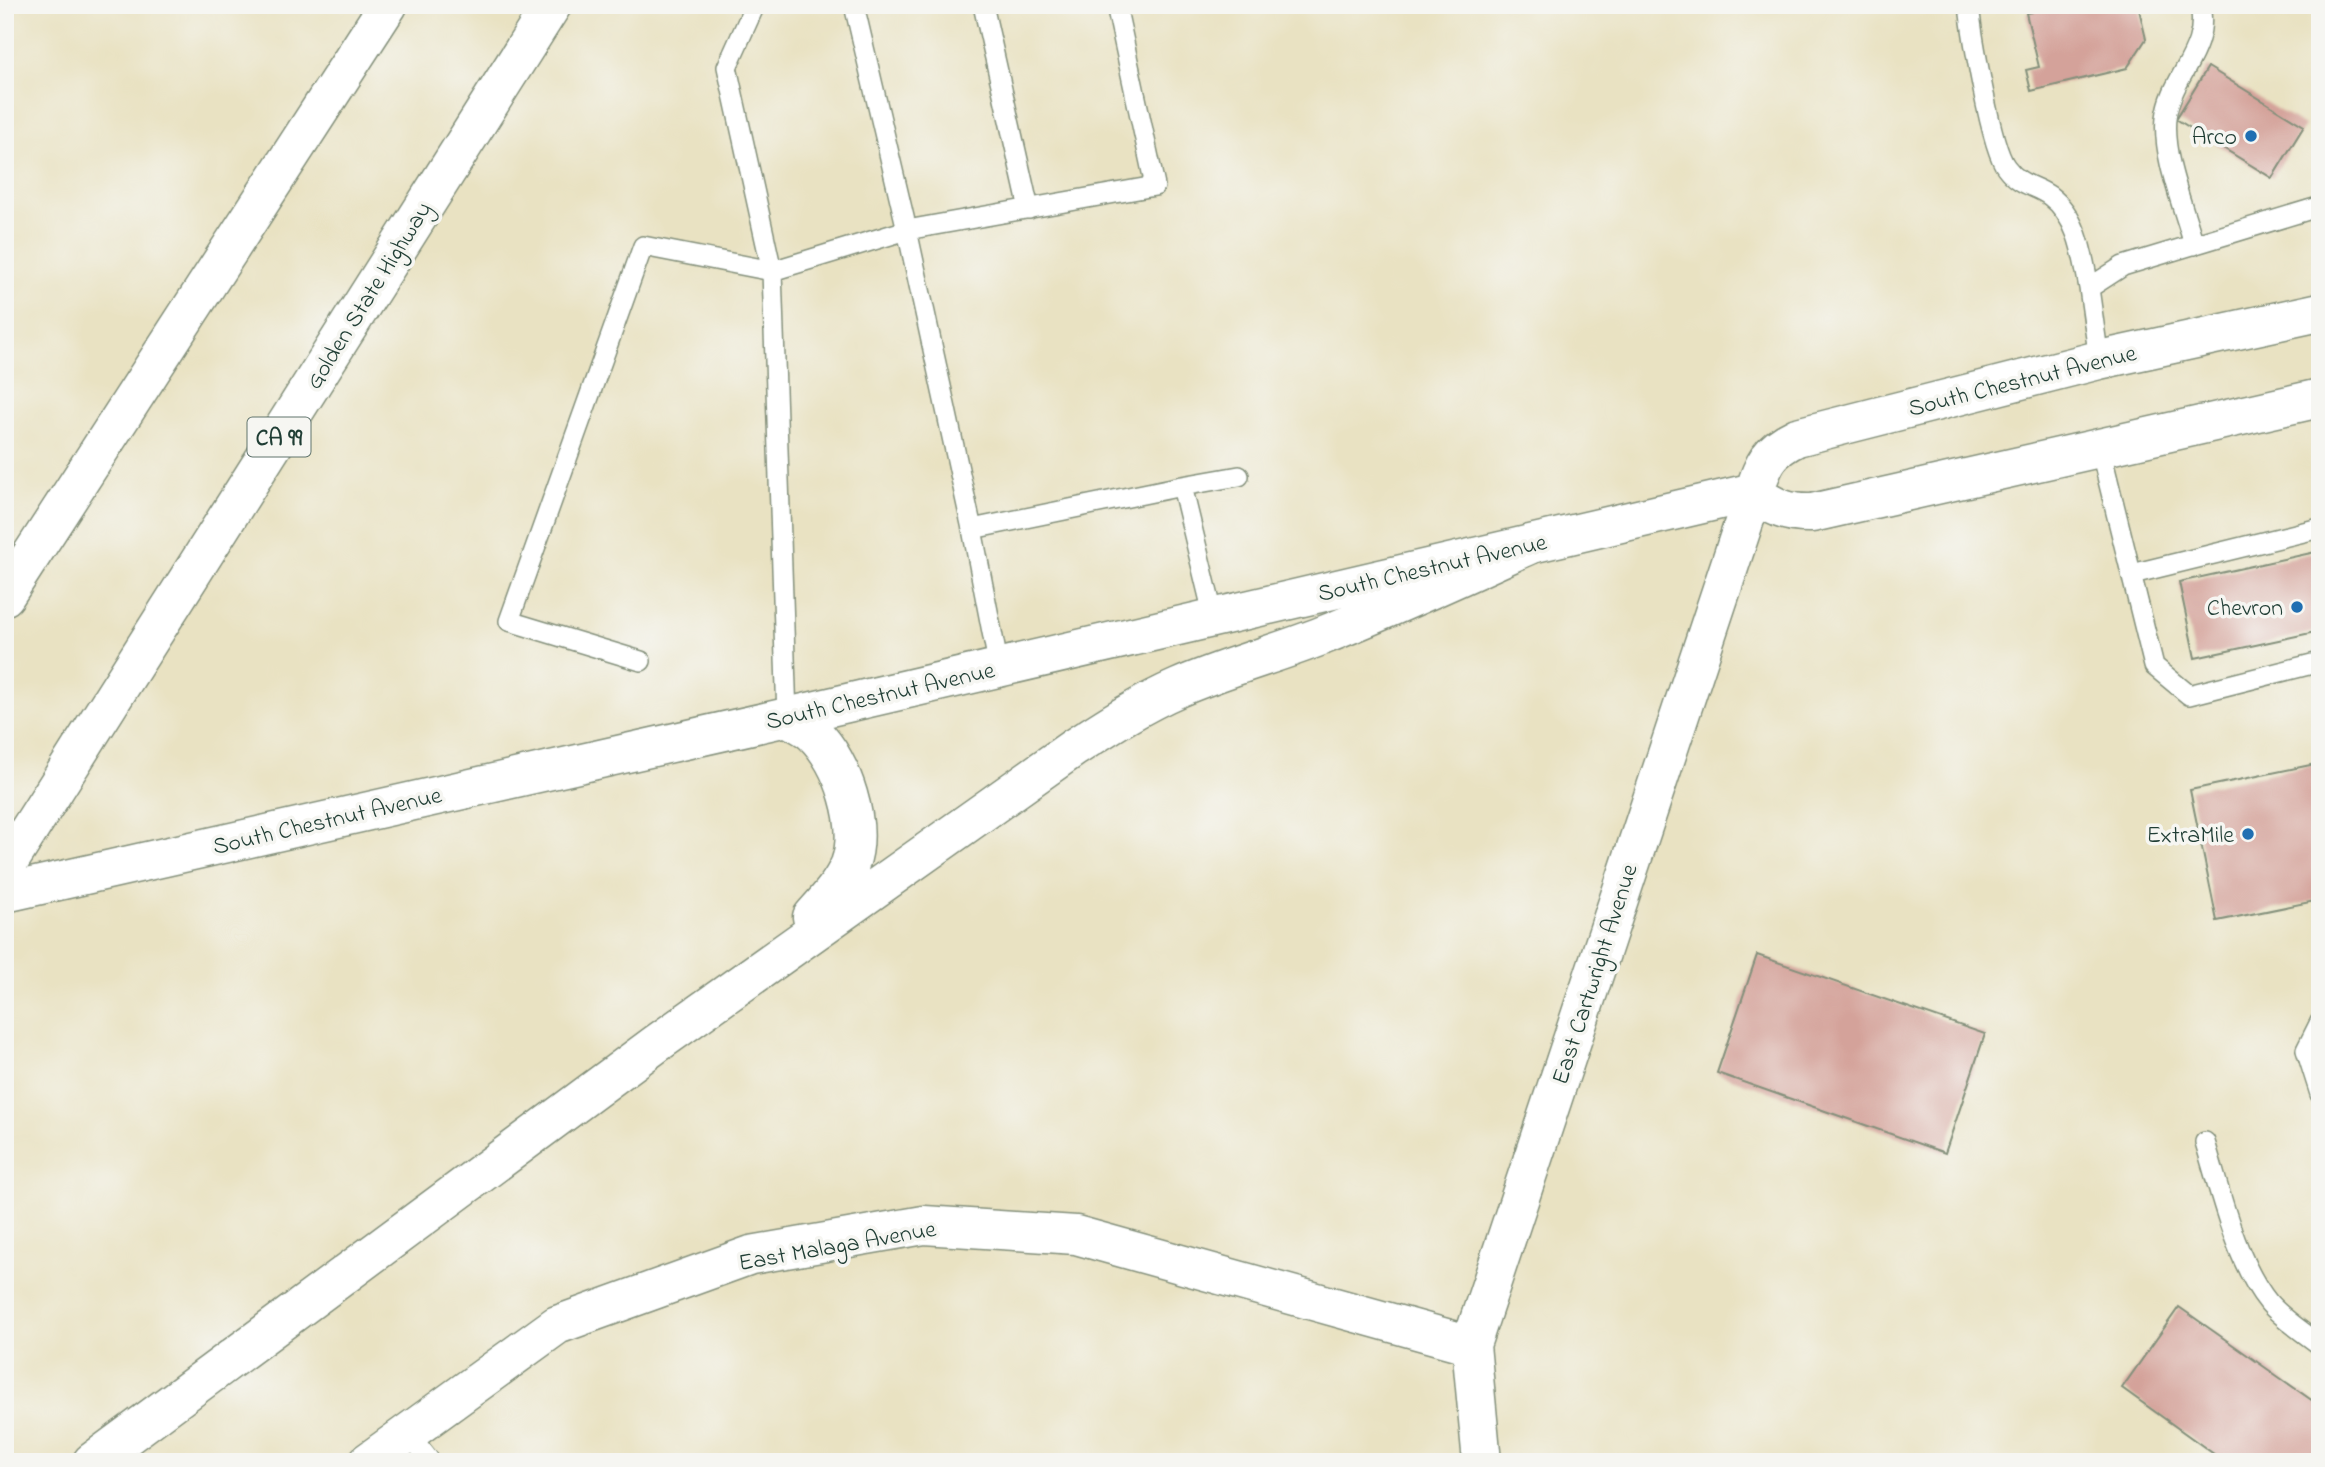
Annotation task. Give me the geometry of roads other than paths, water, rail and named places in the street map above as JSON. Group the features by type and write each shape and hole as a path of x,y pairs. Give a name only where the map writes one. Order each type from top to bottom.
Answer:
{"main road":[{"path":"5,596 388,5"},
{"name":"Golden State Highway","path":"5,868 552,5"},
{"name":"South Chestnut Avenue","path":"5,893 787,717 1754,492 1767,458 1779,446 1797,437 2099,360 2320,312"},
{"path":"1754,492 1768,504 1782,510 1795,514 1812,513 2320,398"},
{"name":"East Cartwright Avenue","path":"1482,1462 1471,1345 1754,492"},
{"path":"92,1462 781,953 1072,749 1125,715 1175,689 1402,603 1529,545"},
{"path":"781,953 832,895 849,867 854,849 853,822 839,770 813,732 787,717"},
{"name":"East Malaga Avenue","path":"368,1462 420,1447 557,1325 751,1255 924,1225 1076,1235 1471,1345"}],"lane":[{"path":"755,5 727,66 772,271 787,717"},
{"path":"853,5 907,230 972,528 999,668"},
{"path":"983,5 1029,209"},
{"path":"641,661 509,621 643,246 772,271 907,230 1156,186 1116,5"},
{"path":"1969,5 1994,137 2004,165 2021,183 2049,196 2068,215 2081,249 2099,360"},
{"path":"2194,245 2168,151 2166,117 2175,86 2191,63 2201,38 2200,5"},
{"path":"2089,288 2123,266 2320,205"},
{"path":"2100,448 2154,666 2189,695 2320,662"},
{"path":"972,528 1239,476"},
{"path":"1182,486 1214,618"},
{"path":"2132,573 2320,528"},
{"path":"2320,1022 2305,1050 2320,1094"},
{"path":"2206,1142 2230,1222 2249,1269 2270,1303 2320,1345"}],"place":[{"name":"Arco","path":"2251,136"},
{"name":"Chevron","path":"2297,607"},
{"name":"ExtraMile","path":"2248,834"}]}
